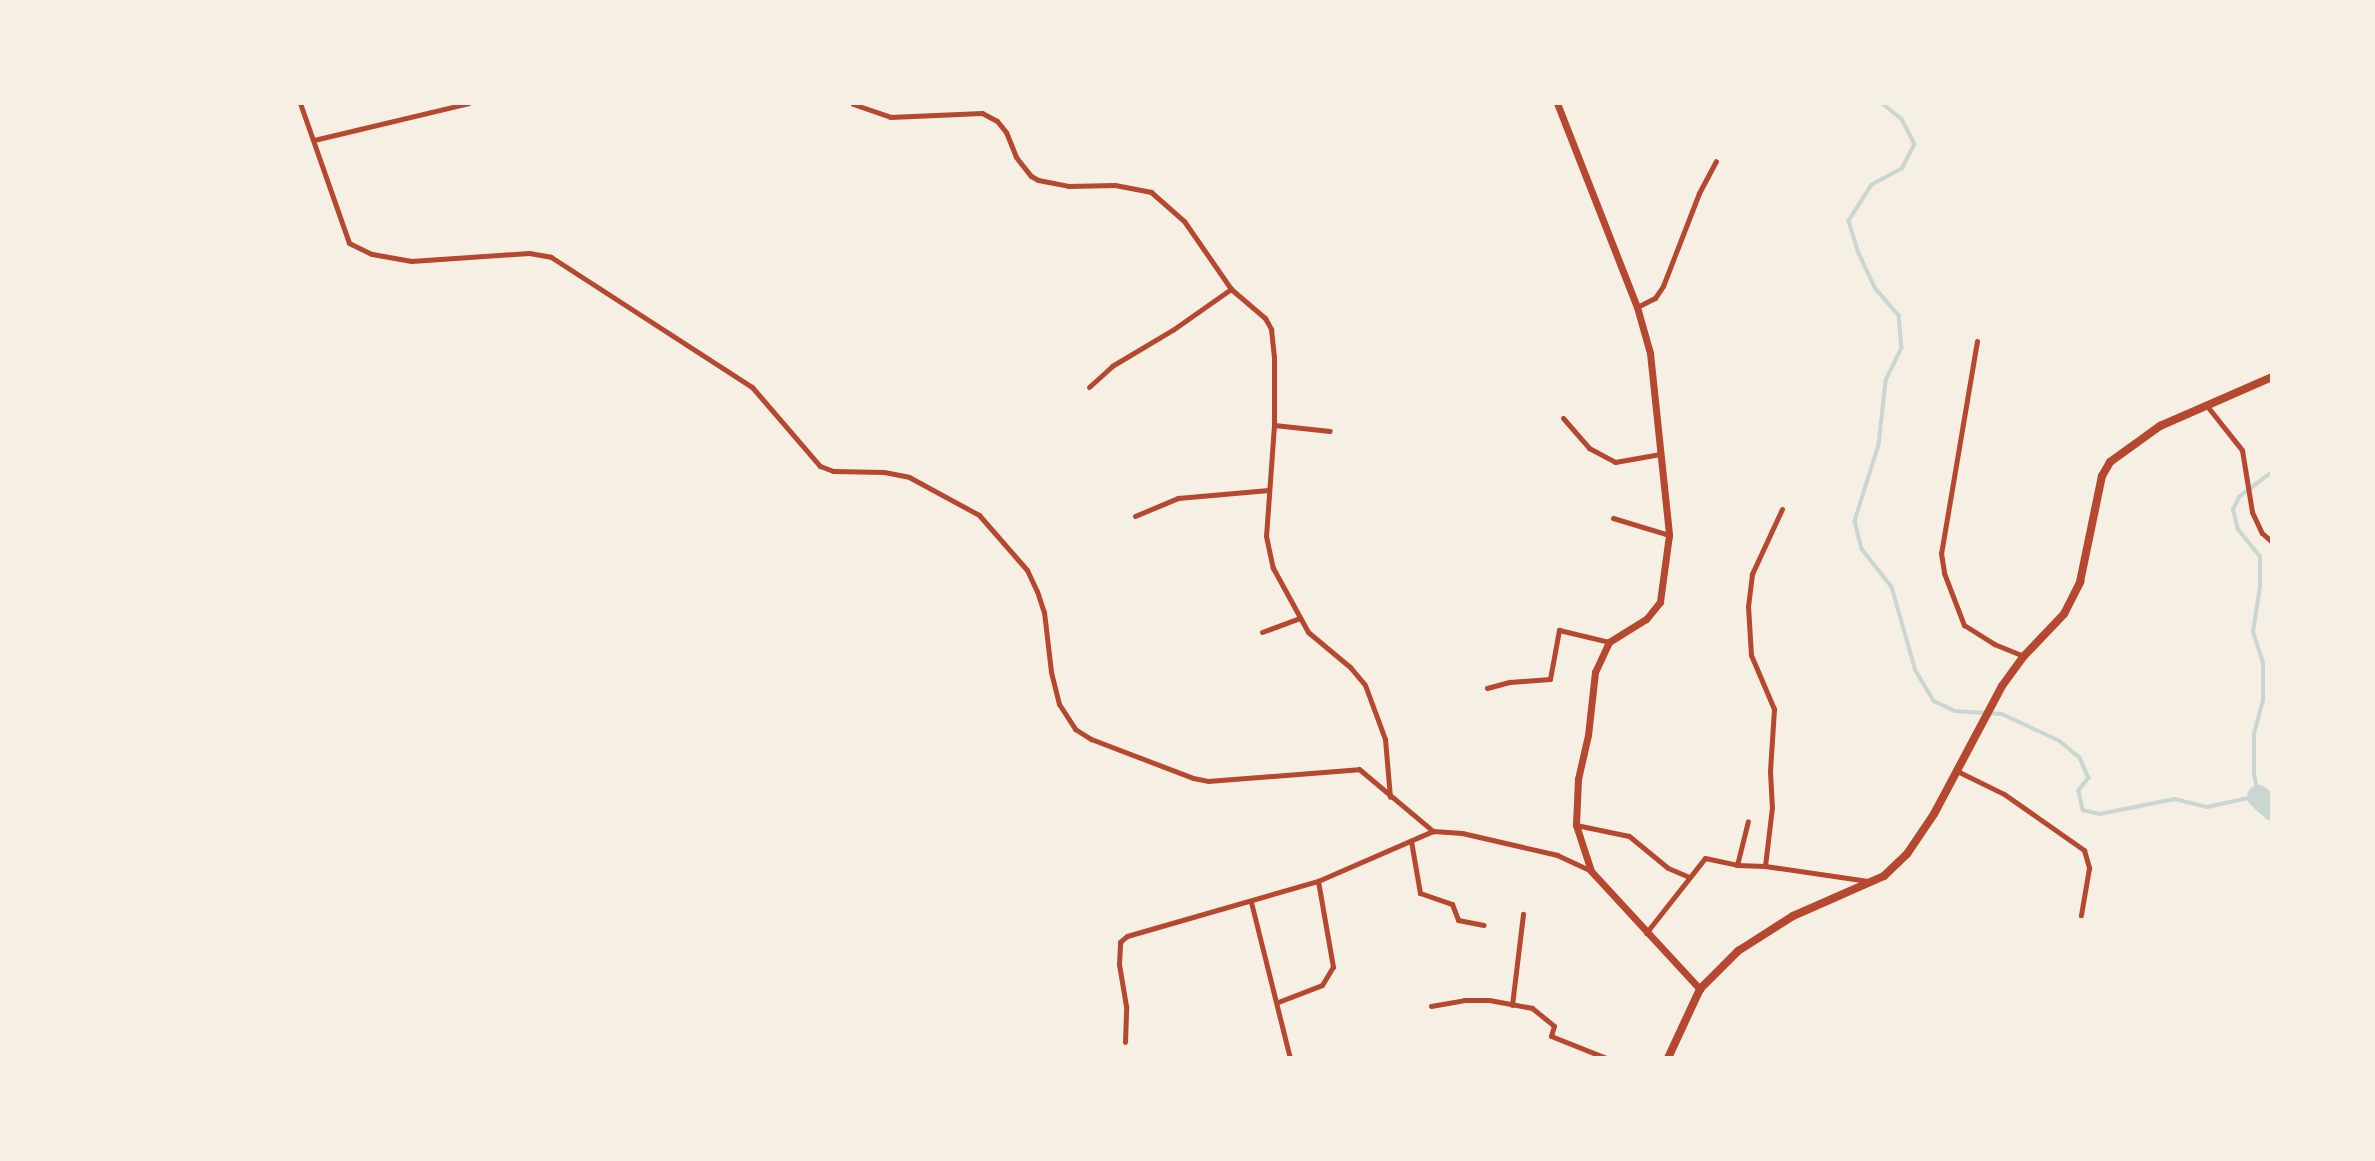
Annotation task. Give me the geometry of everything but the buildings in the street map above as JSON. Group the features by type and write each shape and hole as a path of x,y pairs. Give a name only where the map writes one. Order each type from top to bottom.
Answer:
{"main road":[{"path":"1668,1058 1700,989 1738,951 1769,928 1891,871 1907,854 1934,814 1978,734 1987,708 2024,656 2064,614 2080,582 2102,476 2110,462 2142,437 2272,377"}],"street":[{"path":"310,103 302,106 349,243 372,254 411,261 517,254 551,257 752,387 820,466 833,471 884,471 909,477 979,514 1027,570 1037,591 1044,612 1051,672 1059,704 1075,729 1091,739 1193,778 1224,781 1355,768 1363,770 1390,797 1433,831"},
{"path":"314,140 469,103"},
{"path":"1558,103 1637,307 1650,352 1670,535 1667,572 1660,602 1646,619 1609,642 1595,672 1588,735 1578,779 1576,825 1591,871"},
{"path":"853,104 890,117 982,113 997,121 1006,132 1016,157 1038,180 1058,185 1115,185 1151,192 1184,221 1231,289 1259,311 1271,329 1274,425 1266,536 1273,568 1308,632 1350,667 1364,685 1385,739 1390,797"},
{"path":"1637,307 1655,298 1663,286 1699,193 1716,161"},
{"path":"1089,387 1112,366 1174,329 1231,289"},
{"path":"1978,341 1941,553 1944,573 1964,625 1994,644 2024,656"},
{"path":"2207,406 2242,450 2252,512 2262,533 2272,542"},
{"path":"1563,418 1589,449 1615,461 1660,454"},
{"path":"1274,425 1330,431"},
{"path":"1135,516 1178,498 1269,490"},
{"path":"1765,866 1772,807 1770,771 1774,709 1751,655 1748,606 1752,574 1782,509"},
{"path":"1613,519 1670,535"},
{"path":"1262,632 1300,618"},
{"path":"1487,688 1510,682 1550,679 1559,630 1609,642"},
{"path":"1957,771 2004,794 2084,850 2089,868 2081,915"},
{"path":"1737,865 1748,821"},
{"path":"1576,825 1629,836 1668,868 1689,877"},
{"path":"1125,1042 1120,942 1133,932 1251,902 1318,881 1433,831 1462,833 1557,855 1591,871 1700,989"},
{"path":"1411,841 1420,893 1452,904 1458,920 1484,925"},
{"path":"1646,933 1705,858 1737,865 1765,866 1871,881"},
{"path":"1278,1002 1322,985 1333,967 1318,881"},
{"path":"1251,902 1290,1058"},
{"path":"1512,1005 1522,914"},
{"path":"1432,1006 1464,1000 1532,1008 1543,1014 1554,1026 1551,1035 1606,1058"}],"waterway":[{"path":"1882,103 1902,119 1915,144 1902,169 1872,185 1849,221 1859,253 1876,289 1899,315 1902,348 1886,381 1879,445 1855,521 1862,549 1892,587 1916,671 1934,701 1955,711 2002,714 2060,741 2080,758 2089,778 2079,791 2083,810 2100,814 2175,799 2207,807 2258,796 2254,774 2254,734 2263,700 2263,663 2253,632 2260,587 2260,557 2238,530 2233,510 2239,497 2272,472"},
{"path":"2258,796 2272,809"}]}
